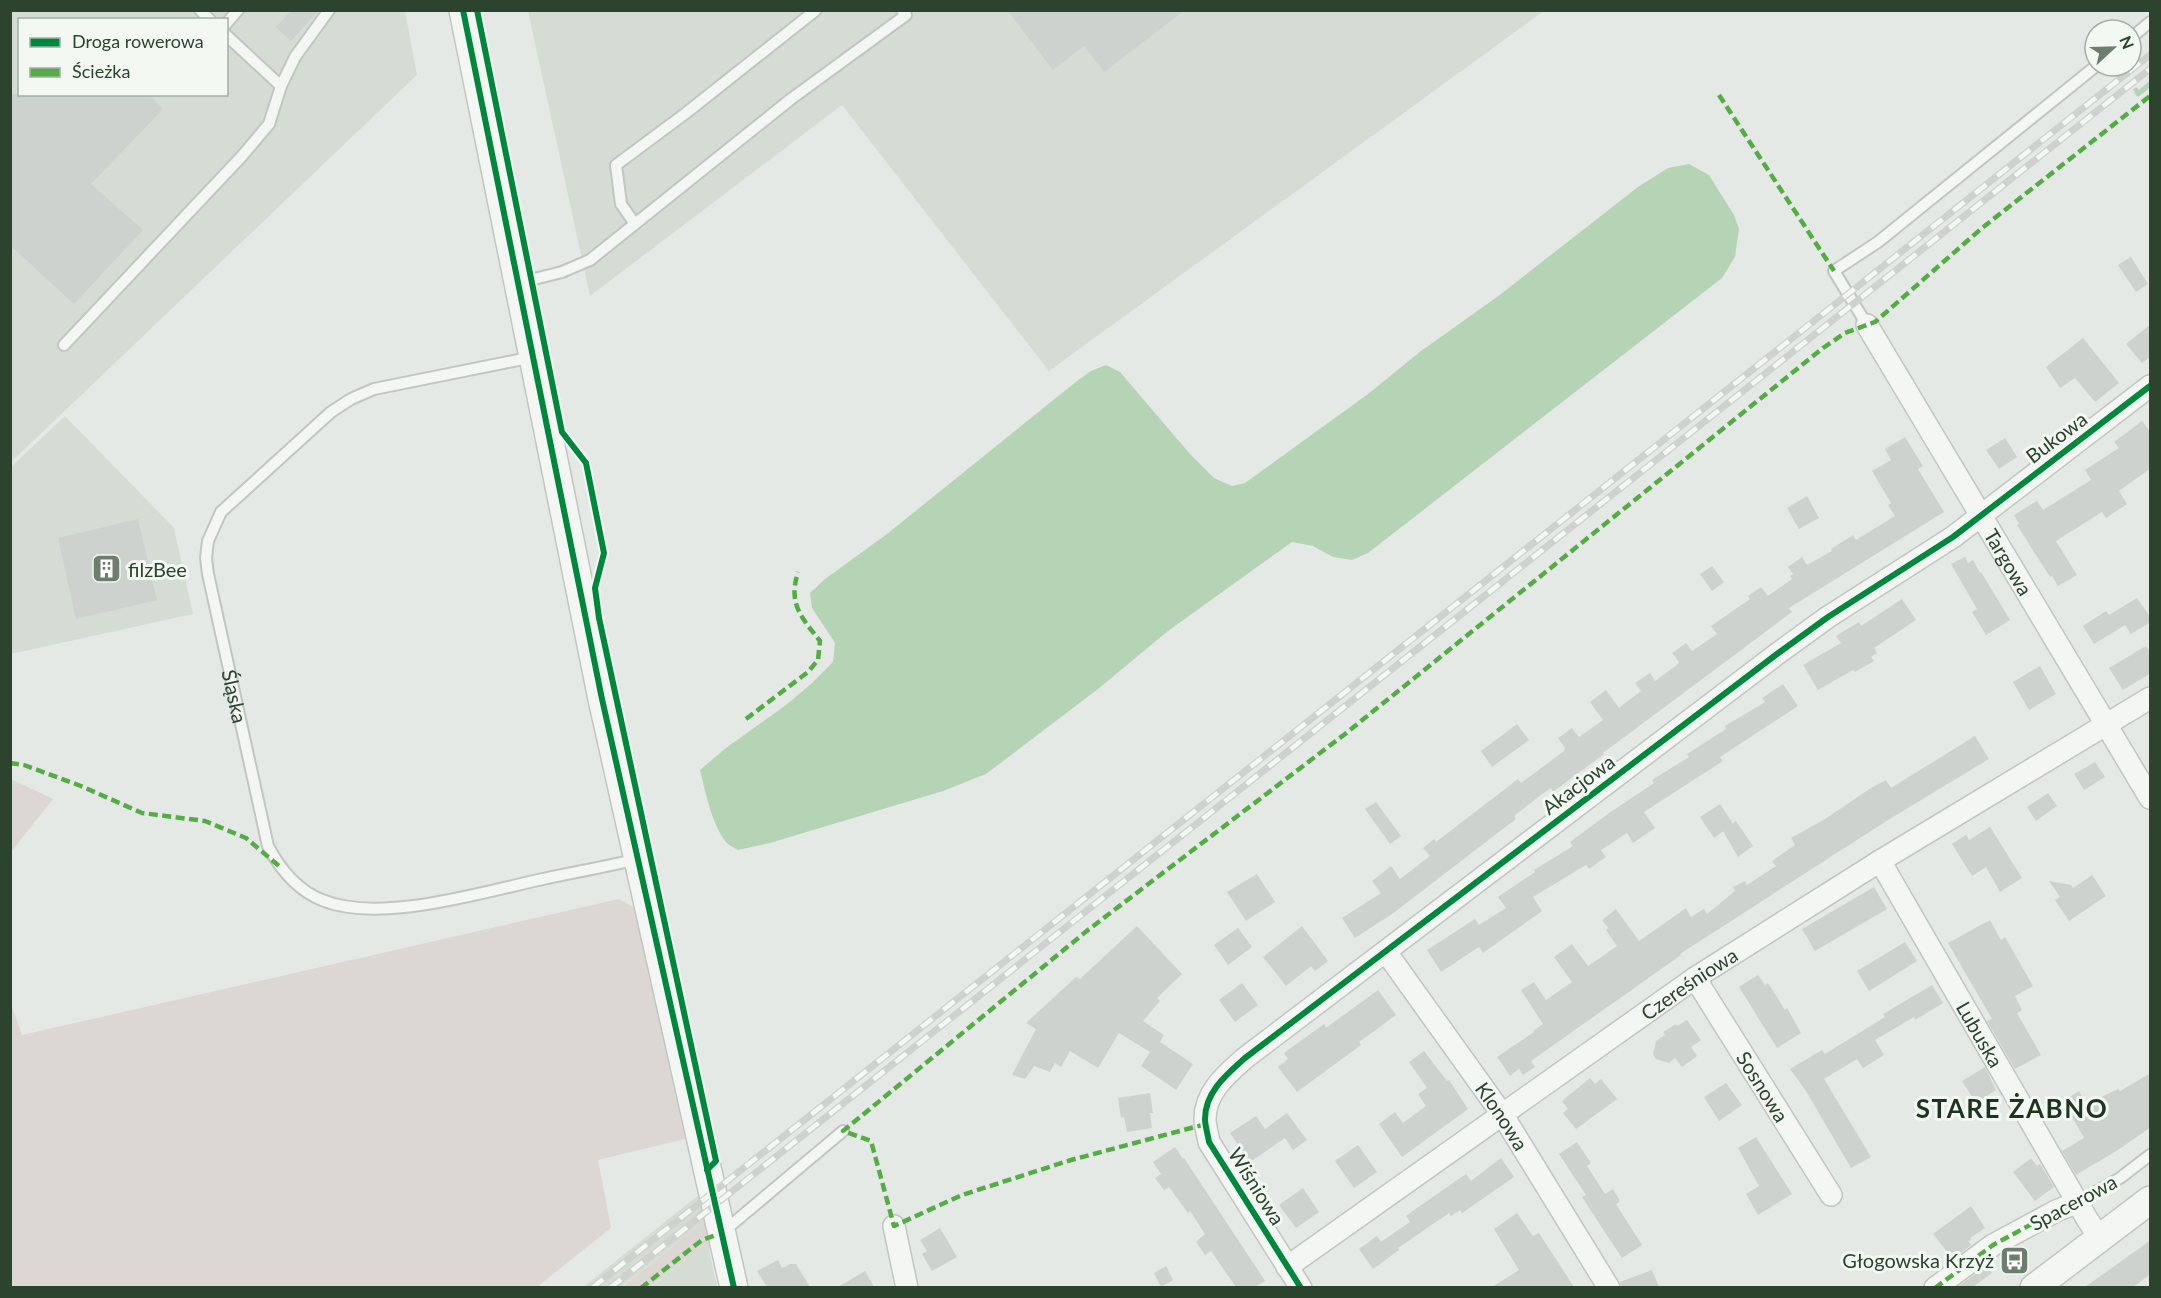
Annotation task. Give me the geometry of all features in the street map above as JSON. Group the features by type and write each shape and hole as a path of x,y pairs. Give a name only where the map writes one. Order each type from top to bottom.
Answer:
{"street":[{"path":"463,10 637,859 734,1287"},
{"name":"Targowa","path":"1867,325 2151,798"},
{"name":"Bukowa","path":"1981,515 2151,386"},
{"name":"Akacjowa","path":"1210,1096 1223,1078 1245,1058 1777,654 1828,617 1953,537 1981,515"},
{"name":"Czereśniowa","path":"1287,1267 1695,978 1880,861 2151,698"},
{"name":"Lubuska","path":"1880,861 2100,1238"},
{"name":"Klonowa","path":"1386,952 1503,1114 1608,1287"},
{"name":"Sosnowa","path":"1695,978 1831,1195"},
{"name":"Wiśniowa","path":"1210,1096 1205,1119 1209,1142 1301,1287"},
{"path":"2034,1287 2151,1200"},
{"name":"Spacerowa","path":"1935,1287 1993,1245 2056,1211 2078,1202"},
{"path":"894,1226 907,1287"}],"lane":[{"path":"228,22 238,10"},
{"path":"64,345 262,132 268,124 281,86 295,57 329,10"},
{"path":"635,225 621,204 616,165 816,10"},
{"path":"518,283 562,272 590,260 791,99 906,15 902,10"},
{"path":"228,37 281,86"},
{"path":"1867,325 1834,271 1878,242 2083,76"},
{"name":"Śląska","path":"533,357 374,389 351,399 332,412 221,512 208,541 206,558 208,574 268,846 279,866 296,884 321,900 346,906 380,909 473,895 637,859"},
{"path":"722,1233 843,1131"},
{"name":"Spacerowa","path":"2078,1202 2120,1178 2151,1155"}],"shaded area":[{"path":"11,11 405,11 417,75 11,462"},
{"path":"528,11 1544,11 1049,371 842,105 590,296"},
{"path":"1689,164 1709,175 1734,215 1739,229 1735,257 1722,278 1368,553 1352,560 1333,557 1313,546 1292,542 1168,631 1098,689 986,774 943,791 770,843 738,850 726,842 721,835 713,817 700,770 726,748 786,705 833,662 835,643 812,608 810,593 1091,371 1106,365 1120,372 1190,454 1214,478 1232,486 1245,483 1497,297 1638,187 1668,168"},
{"path":"65,416 174,528 193,614 11,654 11,467"},
{"path":"11,779 53,799 11,852"},
{"path":"619,899 635,908 685,1139 598,1160 611,1228 537,1287 11,1287 10,1001 22,1035"},
{"path":"705,1190 711,1216 621,1287 582,1288"},
{"path":"711,1216 711,1243 650,1287 621,1288"},
{"path":"711,1243 709,1250 717,1287 650,1288 690,1256"}],"building":[{"path":"292,10 319,10 291,41 276,27"},
{"path":"1007,10 1185,10 1104,72 1084,46 1053,70"},
{"path":"10,94 18,94 18,96 150,96 163,109 91,184 143,230 74,304 10,245"},
{"path":"2131,257 2148,284 2136,292 2118,265"},
{"path":"2151,324 2151,356 2142,363 2126,344"},
{"path":"2083,338 2119,383 2095,402 2075,378 2060,388 2046,367"},
{"path":"2142,421 2151,433 2151,468 2119,491 2127,504 2106,518 2102,512 2056,541 2077,575 2058,586 2017,525 2019,524 2014,515 2037,501 2043,510 2091,480 2085,470 2119,448 2114,442"},
{"path":"1905,437 1923,466 1918,469 1944,512 1789,608 1792,612 1553,792 1551,788 1542,794 1514,816 1516,819 1392,914 1355,938 1342,918 1381,893 1372,881 1391,866 1400,879 1430,856 1423,848 1434,839 1436,842 1518,779 1521,783 1564,751 1565,748 1558,738 1572,728 1579,737 1603,720 1590,702 1606,690 1619,708 1641,691 1635,683 1650,673 1655,681 1677,665 1679,662 1672,653 1686,643 1692,651 1717,634 1711,626 1750,599 1748,596 1761,587 1768,596 1792,579 1790,576 1793,574 1788,567 1802,557 1807,565 1832,551 1831,549 1853,535 1856,540 1895,516 1888,505 1891,503 1872,471 1891,460 1885,449"},
{"path":"2005,438 2017,457 1999,469 1986,450"},
{"path":"1807,496 1819,518 1799,529 1787,508"},
{"name":"filzBee","path":"138,519 157,600 76,619 58,538"},
{"path":"1965,557 1968,563 1973,560 2010,620 1986,635 1972,612 1977,609 1951,564"},
{"path":"1712,566 1724,582 1712,591 1700,574"},
{"path":"2137,598 2151,618 2151,622 2131,634 2125,625 2094,644 2083,626 2106,611 2109,615"},
{"path":"1902,599 1916,620 1874,648 1877,653 1871,657 1874,661 1818,690 1803,665 1841,643 1836,636 1859,622 1861,626"},
{"path":"2146,646 2151,653 2151,673 2123,690 2109,668"},
{"path":"2040,666 2056,694 2029,710 2013,682"},
{"path":"1783,684 1798,706 1720,757 1723,761 1644,812 1655,828 1633,843 1627,833 1601,850 1606,857 1589,869 1586,865 1533,897 1542,911 1483,953 1479,947 1441,972 1427,950 1475,919 1479,925 1506,908 1498,897 1535,872 1534,870 1573,846 1570,842 1654,783 1652,780 1689,757 1687,754 1726,729 1725,726 1765,702 1762,698"},
{"path":"1517,724 1529,740 1492,767 1481,751"},
{"path":"1975,736 1989,759 1888,820 1680,954 1531,1061 1535,1067 1523,1075 1519,1069 1510,1076 1497,1057 1543,1024 1521,990 1534,982 1546,1000 1572,982 1554,957 1572,944 1588,966 1617,946 1602,920 1616,909 1639,941 1686,908 1691,917 1704,909 1707,914 1735,891 1733,887 1745,881 1747,885 1776,866 1772,861 1795,845 1791,838 1825,819 1871,788 1886,780 1891,788"},
{"path":"2095,762 2105,777 2084,790 2074,774"},
{"path":"2048,793 2057,806 2036,821 2027,807"},
{"path":"1376,802 1401,836 1390,844 1365,809"},
{"path":"1720,804 1733,824 1714,838 1700,817"},
{"path":"1736,821 1753,846 1738,857 1723,831"},
{"path":"1990,827 2022,878 2000,892 1986,867 1972,876 1952,844 1966,835 1969,840"},
{"path":"1257,874 1275,902 1246,921 1227,892"},
{"path":"2092,875 2106,896 2069,921 2055,900 2060,897 2049,881 2071,885 2073,888"},
{"path":"1874,887 1887,909 1815,951 1802,929"},
{"path":"1990,920 2001,940 2005,937 2033,986 2015,996 2022,1010 2017,1013 2041,1055 2015,1069 1987,1021 1992,1019 1948,943"},
{"path":"1137,926 1182,974 1157,998 1160,1001 1143,1021 1164,1035 1160,1042 1193,1064 1176,1090 1141,1066 1150,1052 1119,1033 1098,1068 1070,1051 1061,1067 1055,1063 1050,1072 1034,1066 1025,1079 1012,1075 1036,1029 1026,1023 1076,977 1080,979"},
{"path":"1302,926 1328,961 1315,971 1311,966 1286,986 1263,957"},
{"path":"1238,928 1252,947 1228,965 1214,945"},
{"path":"1905,942 1917,961 1869,991 1857,971"},
{"path":"1758,975 1765,985 1768,983 1785,1010 1787,1008 1801,1033 1777,1048 1739,987"},
{"path":"1242,983 1258,1005 1235,1022 1219,1000"},
{"path":"1932,985 1943,1003 1875,1040 1884,1055 1863,1068 1857,1059 1824,1079 1871,1157 1851,1168 1806,1091 1790,1069 1822,1050 1825,1054 1885,1017 1883,1014"},
{"path":"1378,990 1396,1015 1359,1042 1361,1045 1297,1092 1278,1067 1288,1059 1284,1053 1324,1024 1326,1028"},
{"path":"1687,1020 1701,1040 1691,1047 1697,1056 1682,1067 1675,1058 1669,1063 1656,1059 1653,1054 1656,1041 1665,1035 1663,1032"},
{"path":"1424,1051 1447,1081 1449,1080 1468,1109 1402,1157 1379,1124 1395,1112 1403,1123 1426,1106 1418,1094 1427,1088 1409,1062"},
{"path":"1985,1067 1996,1090 1976,1103 1962,1081"},
{"path":"2151,1073 2151,1127 2076,1175 2062,1151 2084,1138 2063,1101 2079,1091 2087,1104 2118,1089 2120,1091"},
{"path":"1590,1078 1595,1084 1601,1079 1617,1099 1576,1129 1563,1113 1568,1109 1562,1101"},
{"path":"1726,1083 1742,1105 1719,1121 1704,1097"},
{"path":"1150,1093 1153,1113 1150,1113 1152,1128 1127,1132 1124,1117 1121,1118 1118,1098"},
{"path":"1287,1113 1307,1140 1293,1150 1285,1138 1250,1162 1230,1133 1256,1116 1265,1129"},
{"path":"1756,1137 1792,1194 1758,1215 1746,1194 1759,1186 1738,1148"},
{"path":"1577,1142 1591,1163 1587,1166 1605,1194 1613,1189 1620,1201 1616,1204 1642,1245 1622,1258 1582,1197 1586,1195 1559,1154"},
{"path":"1358,1145 1377,1172 1354,1188 1335,1161"},
{"path":"1175,1147 1265,1281 1255,1287 1236,1287 1211,1251 1205,1255 1196,1242 1205,1234 1190,1211 1188,1213 1169,1187 1164,1190 1155,1178 1161,1174 1153,1162"},
{"path":"1501,1158 1514,1177 1462,1213 1460,1210 1451,1216 1449,1213 1398,1248 1399,1250 1373,1269 1359,1249 1377,1236 1381,1242 1410,1222 1406,1216 1417,1208 1466,1174 1471,1181"},
{"path":"2031,1158 2037,1166 2040,1164 2054,1187 2035,1201 2013,1172"},
{"path":"1303,1188 1319,1212 1296,1228 1279,1205"},
{"path":"1971,1206 1985,1228 1970,1238 1971,1240 1968,1241 1971,1245 1953,1259 1933,1234"},
{"path":"1517,1213 1533,1236 1539,1233 1574,1287 1492,1287 1519,1270 1494,1229"},
{"path":"940,1228 957,1257 932,1271 922,1254 927,1251 920,1240"},
{"path":"2151,1240 2151,1274 2133,1287 2085,1287"},
{"path":"778,1260 782,1268 796,1264 810,1287 767,1287 757,1271"},
{"path":"1166,1266 1173,1280 1161,1287 1154,1273"},
{"path":"1987,1266 1992,1273 1973,1287 1957,1287"},
{"path":"1652,1270 1659,1287 1622,1287 1620,1282"},
{"path":"865,1271 874,1287 838,1287"}],"waterway":[{"path":"2136,90 2138,94 2150,84"}],"railway":[{"path":"592,1288 2150,55"},
{"path":"610,1288 2150,69"}],"marked path":[{"path":"1719,95 1834,271"},
{"path":"1206,1124 1071,1160 962,1195 894,1226 871,1141 843,1131 1088,930 1345,734 1823,348 1845,333 1875,322 1982,228 2150,96"},
{"path":"746,719 808,672 818,660 820,641 802,617 796,602 795,583 798,572"},
{"path":"10,763 24,765 81,786 142,813 205,821 246,838 279,866"},
{"path":"1935,1288 1993,1245 2056,1211 2078,1202"},
{"path":"641,1288 702,1240 722,1233"}],"cycle path":[{"path":"463,10 602,699 734,1288"},
{"path":"477,10 562,432 586,463 604,553 595,588 599,618 716,1161 707,1170"},
{"path":"1301,1288 1209,1142 1205,1122 1206,1109 1213,1092 1224,1077 1245,1058 1777,654 1828,617 1953,537 2150,386"}],"place":[{"name":"filzBee","path":"107,569"},
{"name":"Głogowska Krzyż","path":"2015,1260"}],"district":[{"name":"STARE ŻABNO","path":"2012,1108"}]}
